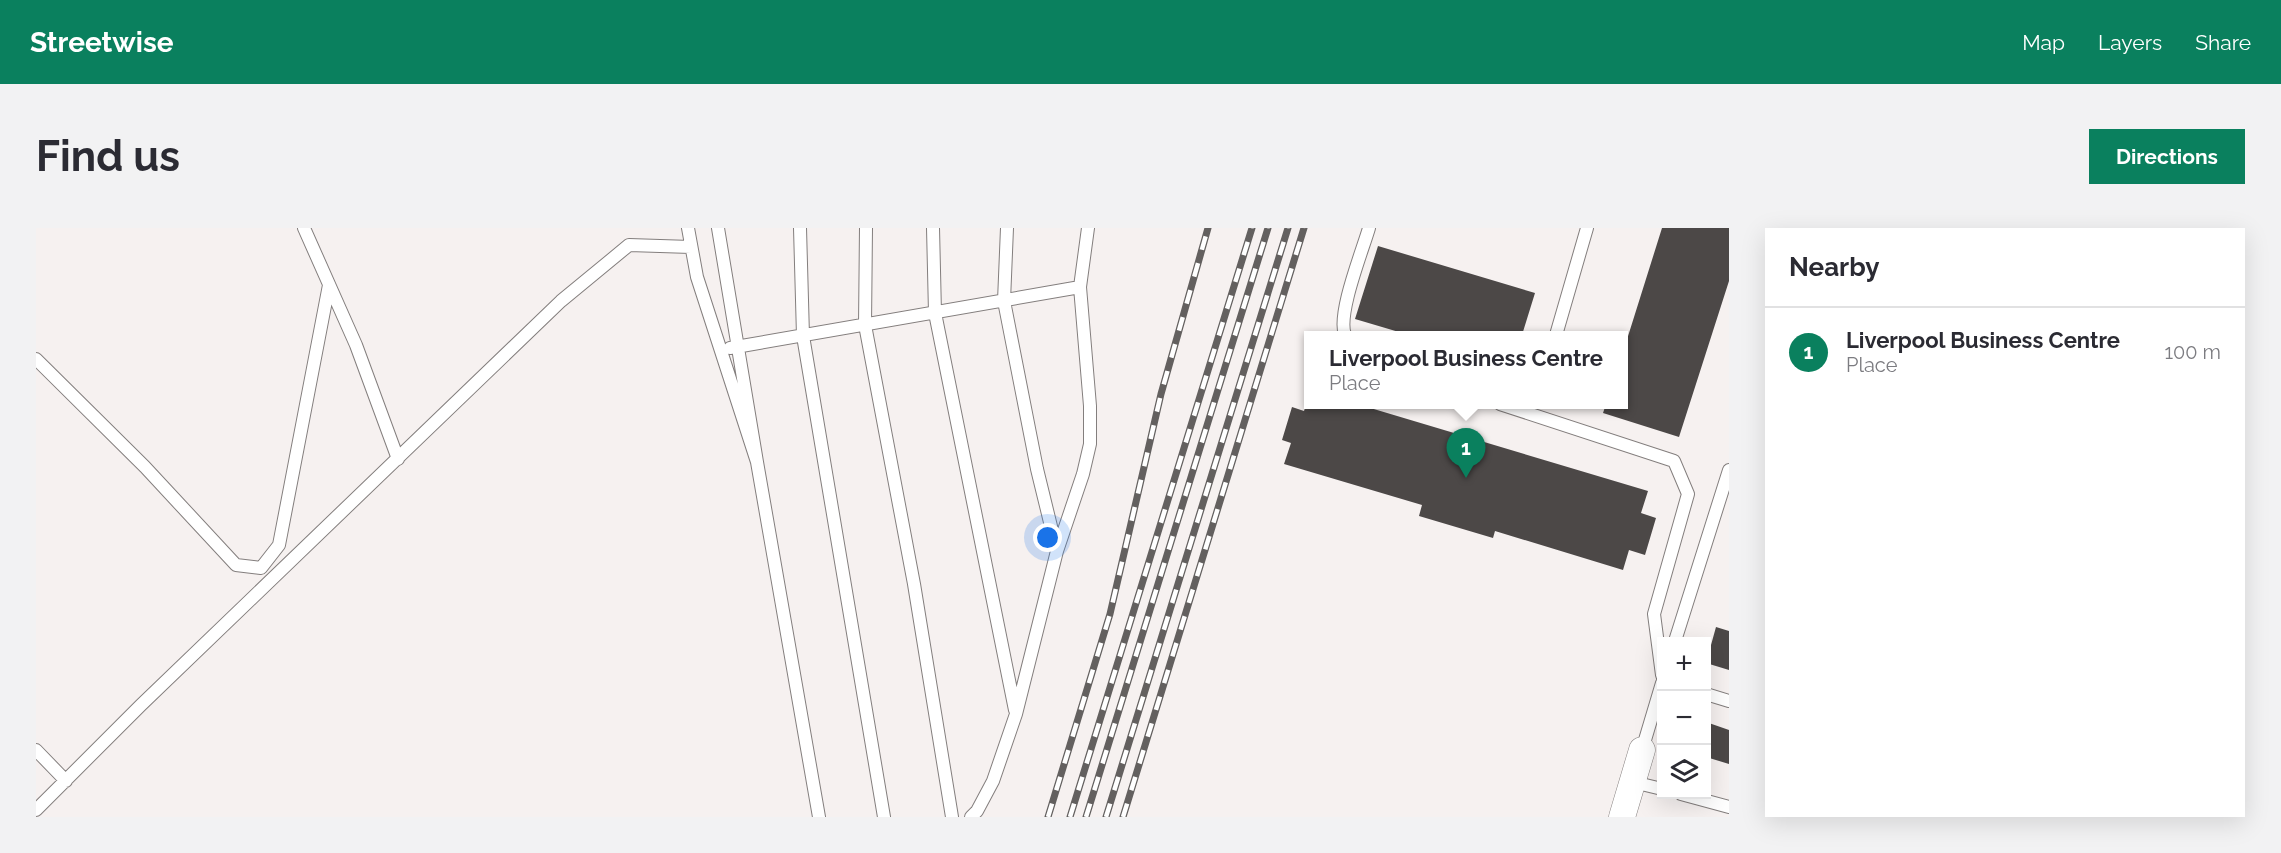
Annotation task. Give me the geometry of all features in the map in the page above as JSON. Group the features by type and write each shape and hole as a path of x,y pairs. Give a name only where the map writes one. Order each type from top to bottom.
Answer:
{"street":[{"path":"1622,817 1642,750"}],"lane":[{"path":"304,228 356,345 398,459"},
{"path":"688,228 697,277 757,462"},
{"path":"718,228 819,817"},
{"path":"800,228 803,336 884,817"},
{"path":"866,228 866,325 914,585 952,817"},
{"path":"933,228 934,313 1016,714"},
{"path":"1007,228 1004,300 1037,469 1058,551"},
{"path":"971,817 977,811 993,781 1016,714 1058,551 1083,474 1090,444 1090,406 1080,287 1088,228"},
{"path":"1343,331 1348,295 1369,228"},
{"path":"1557,331 1587,228"},
{"path":"36,810 141,705 561,301 629,245 691,247"},
{"path":"36,359 145,468 236,565 261,568 279,545 329,285"},
{"path":"721,350 1080,287"},
{"path":"1534,410 1674,461 1688,494 1654,614 1657,637"},
{"path":"1677,637 1729,470"},
{"path":"1642,750 1660,691"},
{"path":"1711,695 1729,701"},
{"path":"36,750 66,782"},
{"path":"1633,782 1657,788"},
{"path":"1697,799 1729,807"}],"building":[{"path":"1662,228 1729,228 1729,281 1679,437 1603,413 1604,409 1628,409 1628,336"},
{"path":"1378,246 1535,293 1523,331 1396,331 1355,319"},
{"path":"1292,407 1304,411 1305,409 1374,409 1648,491 1641,513 1656,518 1645,555 1629,550 1623,570 1495,531 1493,538 1419,516 1422,505 1284,464 1291,443 1282,440"},
{"path":"1716,627 1729,631 1729,670 1711,665 1711,645"},
{"path":"1711,724 1729,730 1729,764 1711,759"}],"railway":[{"path":"1048,817 1110,614 1161,394 1208,228"},
{"path":"1070,817 1252,228"},
{"path":"1086,817 1268,228"},
{"path":"1106,817 1288,228"},
{"path":"1123,817 1304,228"}],"place":[{"name":"Liverpool Business Centre","path":"1466,478"}]}
